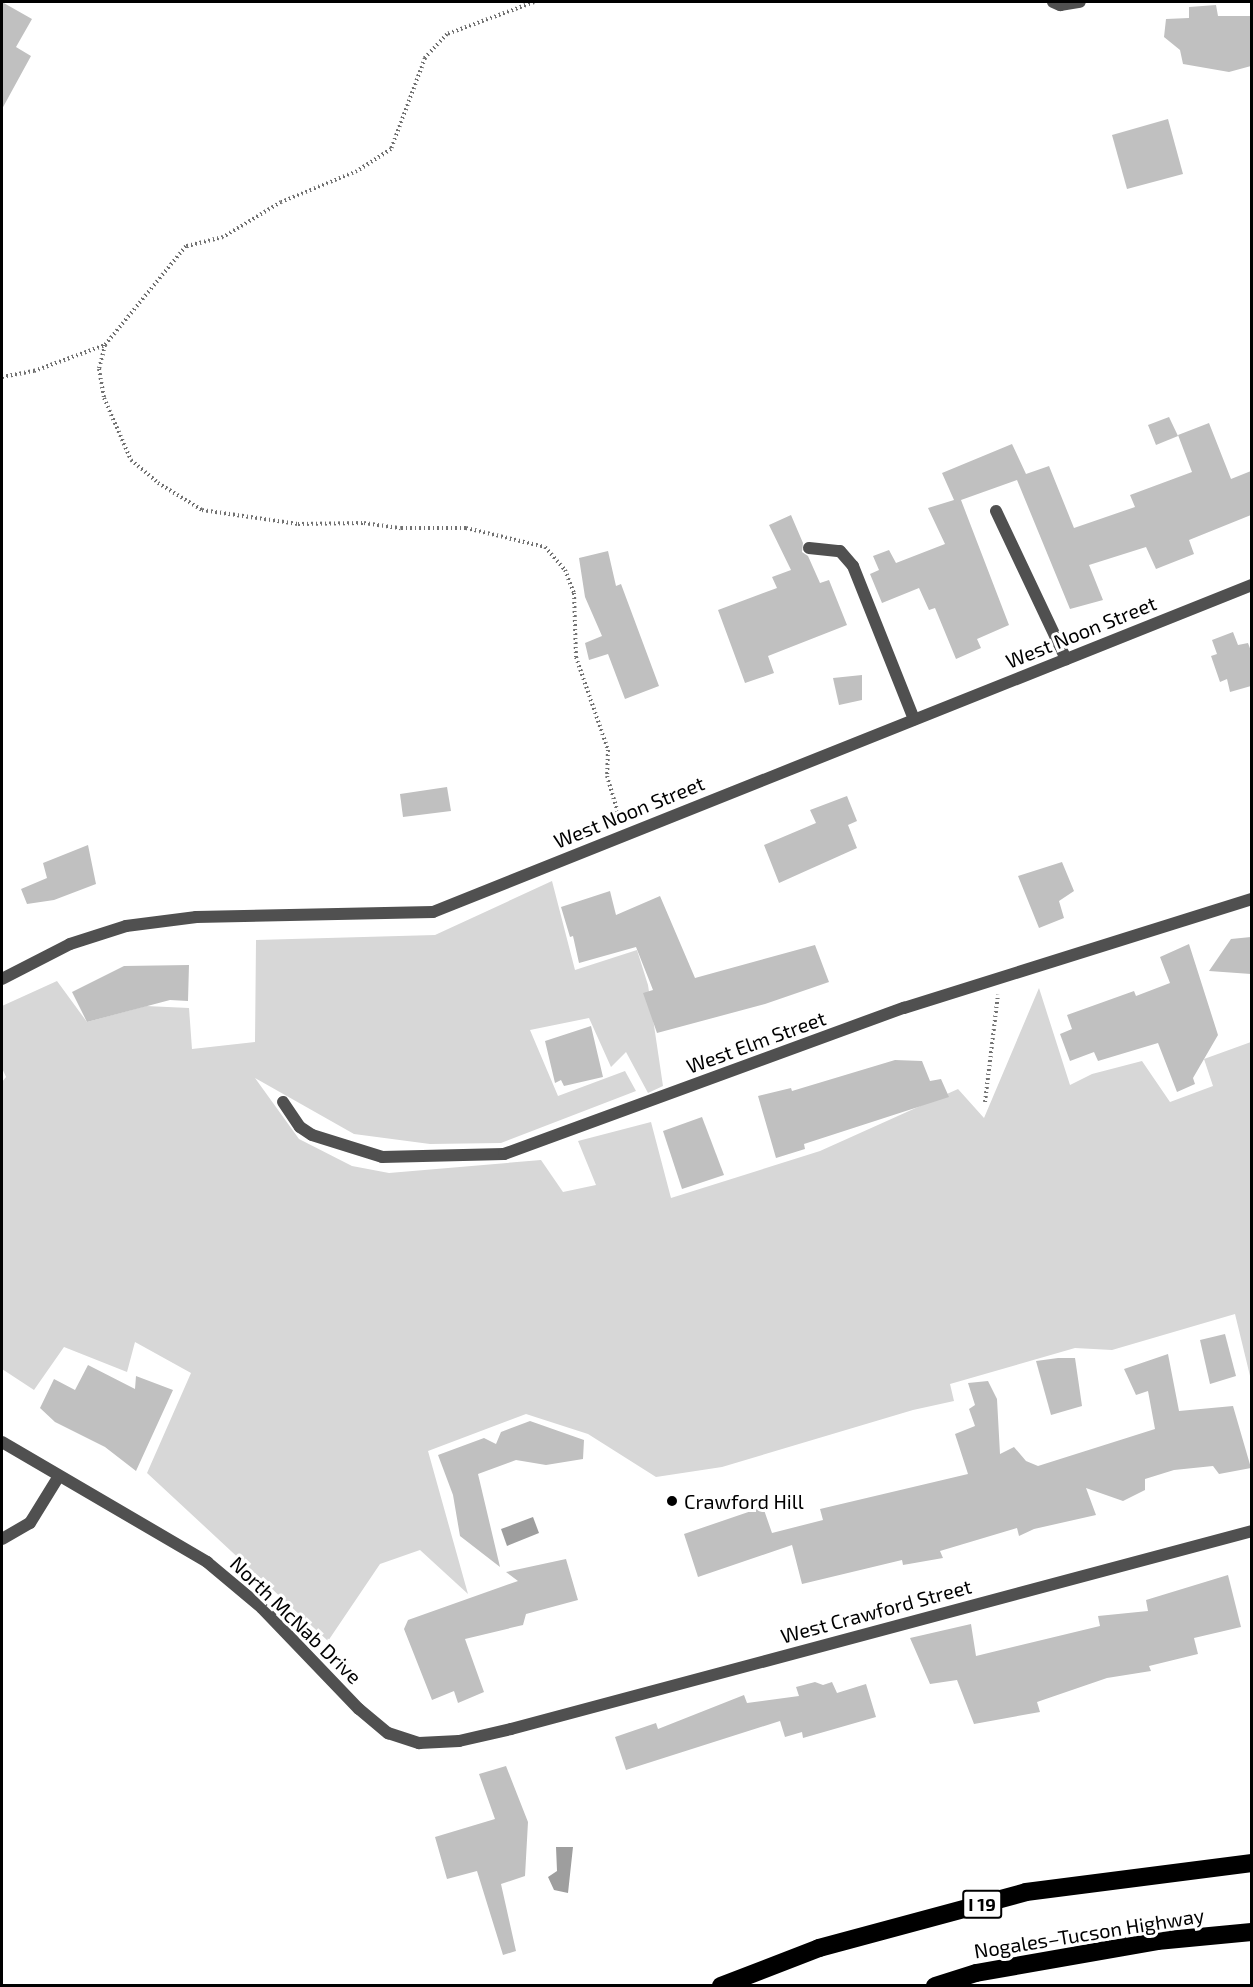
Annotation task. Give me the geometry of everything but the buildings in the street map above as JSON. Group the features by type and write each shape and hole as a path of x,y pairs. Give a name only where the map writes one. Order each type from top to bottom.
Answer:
{"highway":[{"name":"I 19","path":"721,1986 819,1948 1026,1892 1251,1863"},
{"name":"Nogales–Tucson Highway","path":"935,1986 976,1973 1157,1941 1251,1932"}],"street":[{"path":"1053,2 1060,5 1080,2"},
{"path":"996,511 1066,659"},
{"path":"809,548 840,550 853,566 914,719"},
{"name":"West Noon Street","path":"2,978 70,944 126,926 196,917 433,912 1251,585"},
{"name":"West Elm Street","path":"283,1102 300,1127 312,1135 382,1157 504,1154 904,1008 1251,899"},
{"name":"North McNab Drive","path":"2,1442 207,1562 262,1608 388,1733 418,1743 459,1741 511,1729"},
{"path":"2,1539 30,1523 59,1476"},
{"name":"West Crawford Street","path":"511,1729 1251,1531"}],"path":[{"path":"534,2 447,34 425,58 391,149 357,171 281,202 223,237 186,246 105,345 99,369 104,398 131,460 158,483 202,510 298,524 364,523 401,528 466,528 545,547 565,570 574,593 576,657 608,750 607,776 624,835"},
{"path":"2,377 34,371 105,345"},
{"path":"985,1102 1000,978"}],"shaded area":[{"path":"552,881 575,970 637,950 648,985 663,1086 648,1093 626,1052 611,1067 589,1018 530,1030 558,1096 625,1071 636,1091 501,1143 430,1144 354,1134 255,1078 299,1139 352,1166 389,1173 541,1160 563,1192 596,1185 578,1141 651,1122 671,1198 820,1151 958,1089 984,1118 1039,988 1070,1085 1092,1074 1142,1061 1170,1102 1213,1086 1204,1059 1251,1042 1251,1380 1235,1314 1112,1350 1075,1348 950,1384 954,1401 913,1410 722,1467 656,1477 588,1434 526,1414 428,1451 468,1594 420,1550 380,1564 328,1641 147,1473 191,1373 135,1342 127,1372 64,1347 34,1390 2,1369 2,1082 6,1077 2,1068 2,1006 57,981 87,1022 146,1006 189,1008 192,1049 255,1042 256,940 435,935"},
{"path":"533,1517 539,1533 507,1546 501,1529"},
{"path":"556,1847 573,1847 568,1893 554,1890 548,1877 557,1871"}],"place":[{"name":"Crawford Hill","path":"672,1501"}]}
